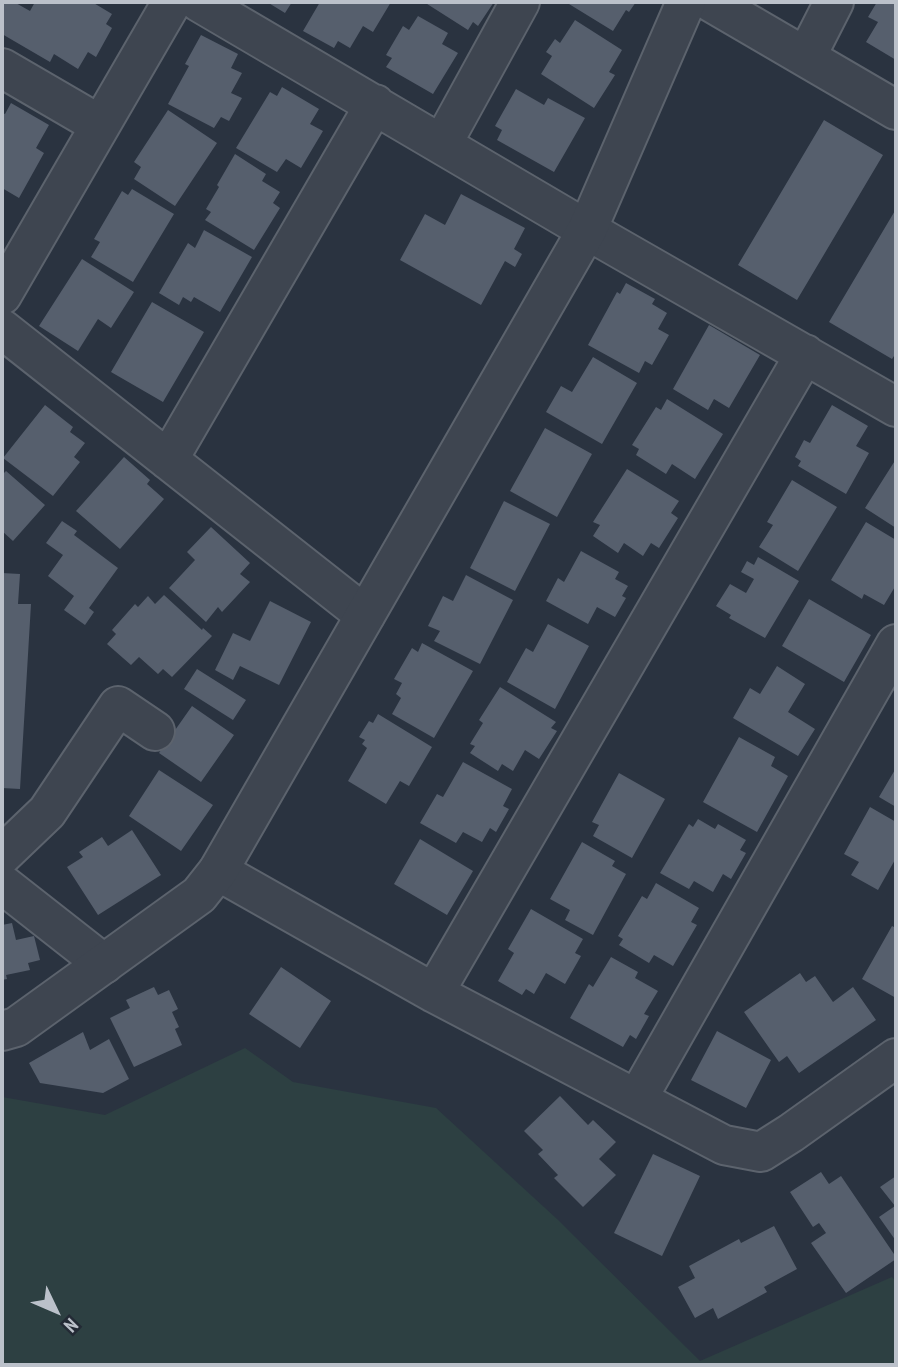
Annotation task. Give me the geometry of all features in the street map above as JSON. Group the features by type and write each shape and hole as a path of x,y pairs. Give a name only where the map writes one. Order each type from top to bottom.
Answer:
{"street":[{"path":"2,295 172,2"},
{"path":"199,2 587,230 896,407"},
{"path":"442,144 520,2"},
{"path":"2,1031 16,1027 199,895 218,871 587,230 687,2"},
{"path":"711,2 896,110"},
{"path":"806,57 834,2"},
{"path":"2,68 100,125"},
{"path":"168,460 374,104"},
{"path":"2,329 365,615"},
{"path":"433,993 804,354"},
{"path":"637,1099 896,644"},
{"path":"2,855 47,812 118,706 155,731"},
{"path":"218,871 433,993 724,1145 761,1152 896,1058"},
{"path":"2,884 104,964"}],"shaded area":[{"path":"245,1048 293,1082 436,1108 557,1219 700,1361 892,1277 896,1282 896,1365 2,1365 2,1097 105,1115"}],"building":[{"path":"3,2 14,2 30,11 35,2 92,2 112,14 106,24 112,28 96,57 88,52 78,69 54,54 50,62 2,34"},
{"path":"267,2 292,2 285,13"},
{"path":"320,2 391,2 373,32 363,26 350,48 338,41 334,48 303,31"},
{"path":"424,2 494,2 478,26 473,22 468,30"},
{"path":"636,2 629,12 626,10 613,31 569,4"},
{"path":"877,2 896,2 896,60 866,42 878,22 868,17"},
{"path":"418,16 448,33 442,44 458,53 433,94 386,67 392,58 386,55 403,26 409,30"},
{"path":"575,20 622,50 609,72 615,75 594,108 541,74 552,56 546,52 555,39 560,43"},
{"path":"201,35 238,54 231,68 242,73 231,93 242,98 229,121 221,117 214,128 168,104 189,66 185,64"},
{"path":"282,87 319,109 310,124 323,131 301,168 286,159 277,172 236,148 270,92 277,96"},
{"path":"516,89 544,105 548,98 585,118 554,172 497,140 502,130 495,126"},
{"path":"11,103 49,125 36,148 44,153 19,198 2,188 2,113 5,114"},
{"path":"168,110 217,143 175,206 134,179 141,167 134,162"},
{"path":"824,120 883,155 797,300 738,265"},
{"path":"235,154 266,174 262,181 280,192 273,203 280,208 254,250 205,220 211,212 206,209"},
{"path":"132,189 174,214 133,282 91,257 100,242 94,239 122,191 128,195"},
{"path":"461,194 525,228 514,249 522,254 515,267 505,261 481,305 400,260 425,214 445,225"},
{"path":"896,209 896,353 892,359 829,322"},
{"path":"204,230 252,257 220,312 194,297 191,302 183,297 179,305 159,293 188,243 195,248"},
{"path":"82,259 134,292 111,328 98,319 78,351 39,326"},
{"path":"626,283 655,299 652,304 667,313 658,329 669,335 652,365 645,361 639,373 588,345 617,292 620,294"},
{"path":"152,302 204,332 163,402 111,372"},
{"path":"709,325 760,355 729,408 714,399 708,410 673,389"},
{"path":"593,357 637,383 602,444 546,412 561,386 572,392"},
{"path":"667,399 723,434 695,479 672,464 666,474 636,455 639,449 632,445 656,407 661,410"},
{"path":"45,405 73,427 70,432 85,443 74,457 80,462 53,496 3,458"},
{"path":"832,405 868,426 856,446 869,453 846,494 798,466 801,461 795,457 804,440 810,443"},
{"path":"545,428 592,454 557,517 510,491"},
{"path":"124,457 150,480 147,484 164,499 120,549 76,511"},
{"path":"896,459 896,528 865,508"},
{"path":"627,469 679,501 671,513 678,518 659,548 651,543 643,556 624,543 618,553 593,536 600,525 593,522"},
{"path":"6,471 45,505 13,541 2,531 2,475"},
{"path":"792,480 837,507 798,571 759,547 773,525 767,522"},
{"path":"504,501 550,524 515,591 470,568"},
{"path":"62,521 77,531 74,535 118,568 89,608 94,612 85,625 64,610 74,596 48,576 63,555 46,543"},
{"path":"866,522 896,540 896,585 884,605 864,594 862,599 831,580"},
{"path":"211,527 250,563 240,574 250,582 222,612 218,607 206,622 169,588 195,560 187,552"},
{"path":"581,551 619,572 615,579 628,586 622,596 626,598 615,617 597,607 588,624 546,601 558,578 564,582"},
{"path":"758,557 799,581 765,638 729,618 731,615 716,606 730,584 746,593 754,579 741,572 747,561 754,565"},
{"path":"2,573 20,574 18,604 31,604 20,789 2,788"},
{"path":"466,575 513,600 480,664 434,641 440,631 428,626 443,596 453,601"},
{"path":"164,595 212,636 172,677 163,669 158,674 139,657 131,665 107,644 116,634 112,630 135,604 138,607 148,596 155,604"},
{"path":"809,599 871,635 844,682 782,646"},
{"path":"270,601 311,622 279,685 240,666 233,680 215,670 233,633 250,641"},
{"path":"548,624 589,646 555,709 507,682 526,648 533,652"},
{"path":"422,643 473,671 434,738 392,714 401,698 396,694 402,683 394,679 412,648 418,652"},
{"path":"777,666 805,684 788,712 815,729 798,756 733,718 750,688 760,694"},
{"path":"197,669 246,700 233,720 184,689"},
{"path":"500,687 556,722 551,728 557,731 539,759 525,750 513,771 502,764 498,771 470,753 475,746 470,744 483,723 479,720"},
{"path":"192,706 234,735 201,782 159,753"},
{"path":"378,714 432,747 409,786 400,781 386,804 348,781 367,748 362,744 365,740 359,737 369,721 373,723"},
{"path":"739,737 775,757 771,766 788,776 757,832 703,802"},
{"path":"463,762 512,789 503,806 509,809 496,832 490,828 482,842 463,832 456,843 420,823 437,794 443,797"},
{"path":"896,768 896,807 879,797"},
{"path":"159,770 213,805 181,851 129,816"},
{"path":"619,773 665,799 632,858 593,836 599,825 592,822"},
{"path":"870,807 896,822 896,858 878,890 851,875 859,862 844,854"},
{"path":"698,819 715,829 718,824 746,840 740,850 746,853 731,879 723,874 713,892 694,881 689,889 660,873 689,824 693,827"},
{"path":"132,830 161,875 98,915 67,867 83,857 79,852 102,837 108,846"},
{"path":"420,839 473,871 447,915 394,884"},
{"path":"582,842 615,861 612,866 626,874 593,935 565,920 570,910 550,899"},
{"path":"656,883 699,908 691,922 697,925 673,966 654,955 649,963 619,945 623,939 618,936 642,896 647,899"},
{"path":"531,909 583,939 575,953 581,956 565,984 546,973 534,994 526,989 522,995 498,981 514,953 508,949"},
{"path":"12,923 16,940 34,936 40,960 28,963 30,970 6,975 7,979 2,980 2,925"},
{"path":"892,926 896,928 896,998 862,979"},
{"path":"611,957 638,972 635,978 658,991 644,1014 649,1016 636,1039 630,1035 623,1047 570,1018 589,984 593,987"},
{"path":"281,967 331,1001 300,1048 249,1014"},
{"path":"800,973 806,982 815,976 833,1002 853,987 876,1020 799,1073 787,1056 779,1062 744,1012"},
{"path":"154,987 158,995 169,990 178,1009 172,1012 179,1027 175,1029 182,1045 134,1067 110,1018 130,1008 126,1000"},
{"path":"717,1031 771,1060 746,1108 691,1080"},
{"path":"83,1032 90,1050 109,1039 129,1079 103,1093 40,1083 29,1063"},
{"path":"560,1096 588,1125 593,1120 616,1142 599,1159 616,1175 583,1207 554,1178 558,1175 538,1154 543,1150 524,1131"},
{"path":"653,1154 700,1176 662,1256 614,1233"},
{"path":"821,1172 829,1184 841,1176 896,1257 846,1293 811,1243 826,1233 819,1223 813,1227 790,1192"},
{"path":"896,1176 896,1241 879,1217 895,1206 880,1187"},
{"path":"774,1226 797,1269 764,1287 767,1292 718,1319 713,1308 695,1318 678,1287 695,1278 689,1266 739,1239 741,1243"}]}
